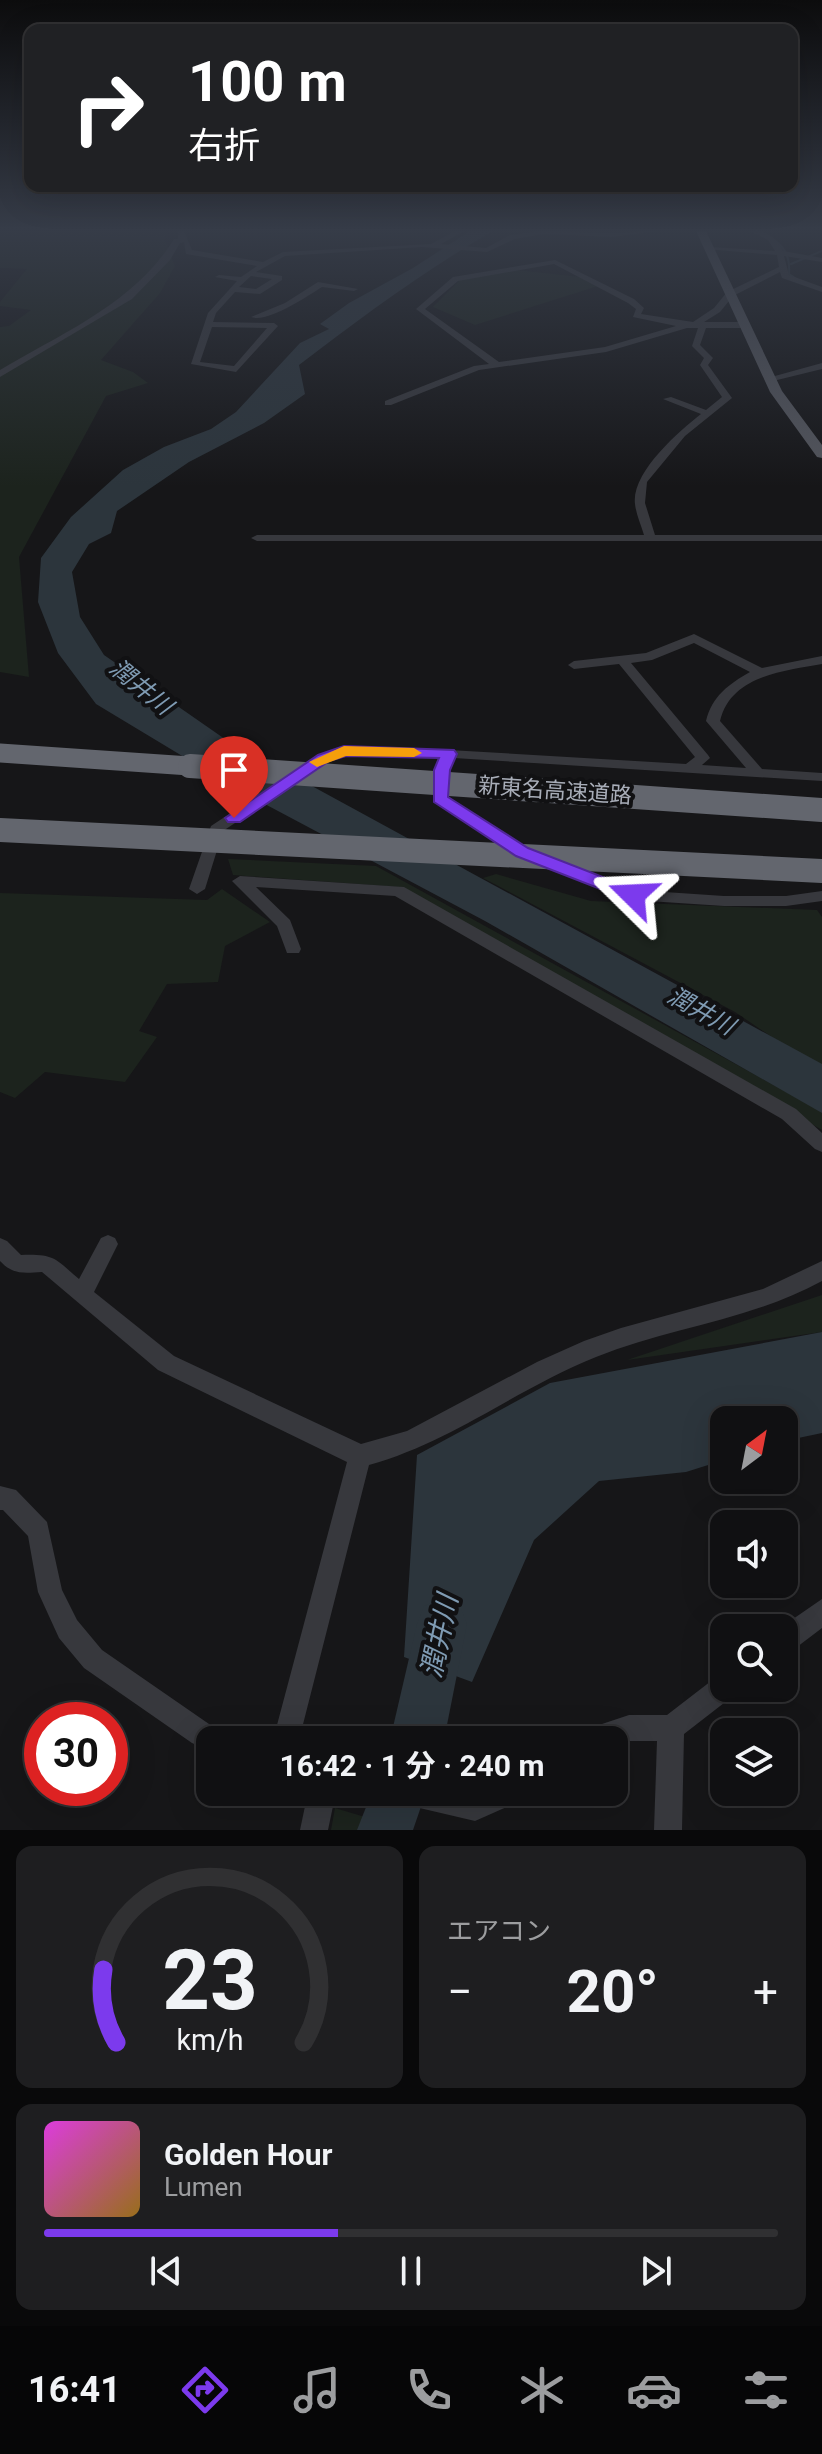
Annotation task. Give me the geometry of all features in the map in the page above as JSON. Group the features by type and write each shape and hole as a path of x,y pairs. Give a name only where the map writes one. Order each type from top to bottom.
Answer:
{"highway":[{"name":"新東名高速道路","path":"0,753 822,810"},
{"path":"0,830 822,871"}],"main road":[{"path":"741,316 783,404 822,454"}],"street":[{"path":"0,374 96,316"},
{"path":"210,324 274,326 236,369 195,364 211,316"},
{"path":"430,316 497,365"},
{"path":"644,316 695,325 745,325"},
{"path":"388,403 452,376 497,365 606,349 695,325 708,316"},
{"path":"651,538 640,503 642,482 682,434 727,398 704,365 709,358 696,346 695,325"},
{"path":"769,379 822,366"},
{"path":"668,399 709,414"},
{"path":"257,538 822,538"},
{"path":"574,665 597,660 623,661 648,657 694,638 760,672"},
{"path":"757,772 713,721 715,709 729,689 760,672 822,660"},
{"path":"623,661 703,758 691,767"},
{"path":"197,889 216,829 323,758 344,751 691,767 822,777"},
{"path":"449,754 442,770 440,799 522,852 633,895 724,901 786,901 822,896"},
{"path":"293,949 284,924 240,881 398,891 789,1114 822,1144"},
{"path":"82,1295 108,1244"},
{"path":"0,1248 16,1264 46,1263 166,1363 360,1456 412,1441 537,1371 594,1347 656,1325 740,1308 822,1270"},
{"path":"290,1726 360,1456"},
{"path":"3,1496 39,1530 50,1592 68,1629 93,1659 196,1731"},
{"path":"798,1630 822,1612"},
{"path":"628,1728 671,1728 710,1698"},
{"path":"668,1830 671,1728"},
{"path":"314,1830 319,1806"}],"shaded area":[{"path":"22,316 139,316 101,360 133,372 148,383 106,396 19,557 29,677 0,672 0,327 9,326"},
{"path":"455,316 502,316 475,325"},
{"path":"228,859 376,866 817,1109 822,1113 822,1130 400,887 233,875"},
{"path":"496,874 591,901 817,910 822,917 822,1071 735,1012 483,878"},
{"path":"222,889 270,922 225,946 218,982 167,984 139,1031 157,1037 125,1082 45,1072 15,1098 0,1092 0,893 207,900"},
{"path":"822,1295 822,1332 627,1360"},
{"path":"335,1808 408,1830 331,1830"}],"water":[{"path":"330,316 364,316 299,365 305,394 264,423 189,462 117,511 111,533 89,544 72,572 80,617 104,655 222,737 822,1064 822,1113 485,921 242,792 96,704 58,653 38,602 41,558 71,517 123,470 164,447 211,429 236,412 300,343 329,329 320,324"},
{"path":"822,1332 822,1433 798,1438 798,1406 710,1406 710,1464 686,1472 599,1481 534,1540 472,1682 404,1657 417,1455 550,1383"}],"waterway":[{"name":"潤井川","path":"420,1726 442,1624"},
{"name":"潤井川","path":"385,1830 394,1806"}],"slow traffic":[{"path":"317,762 344,751 414,753"}],"route":[{"path":"234,818 323,758 344,751 449,754 442,770 440,799 522,852 633,895"}]}
